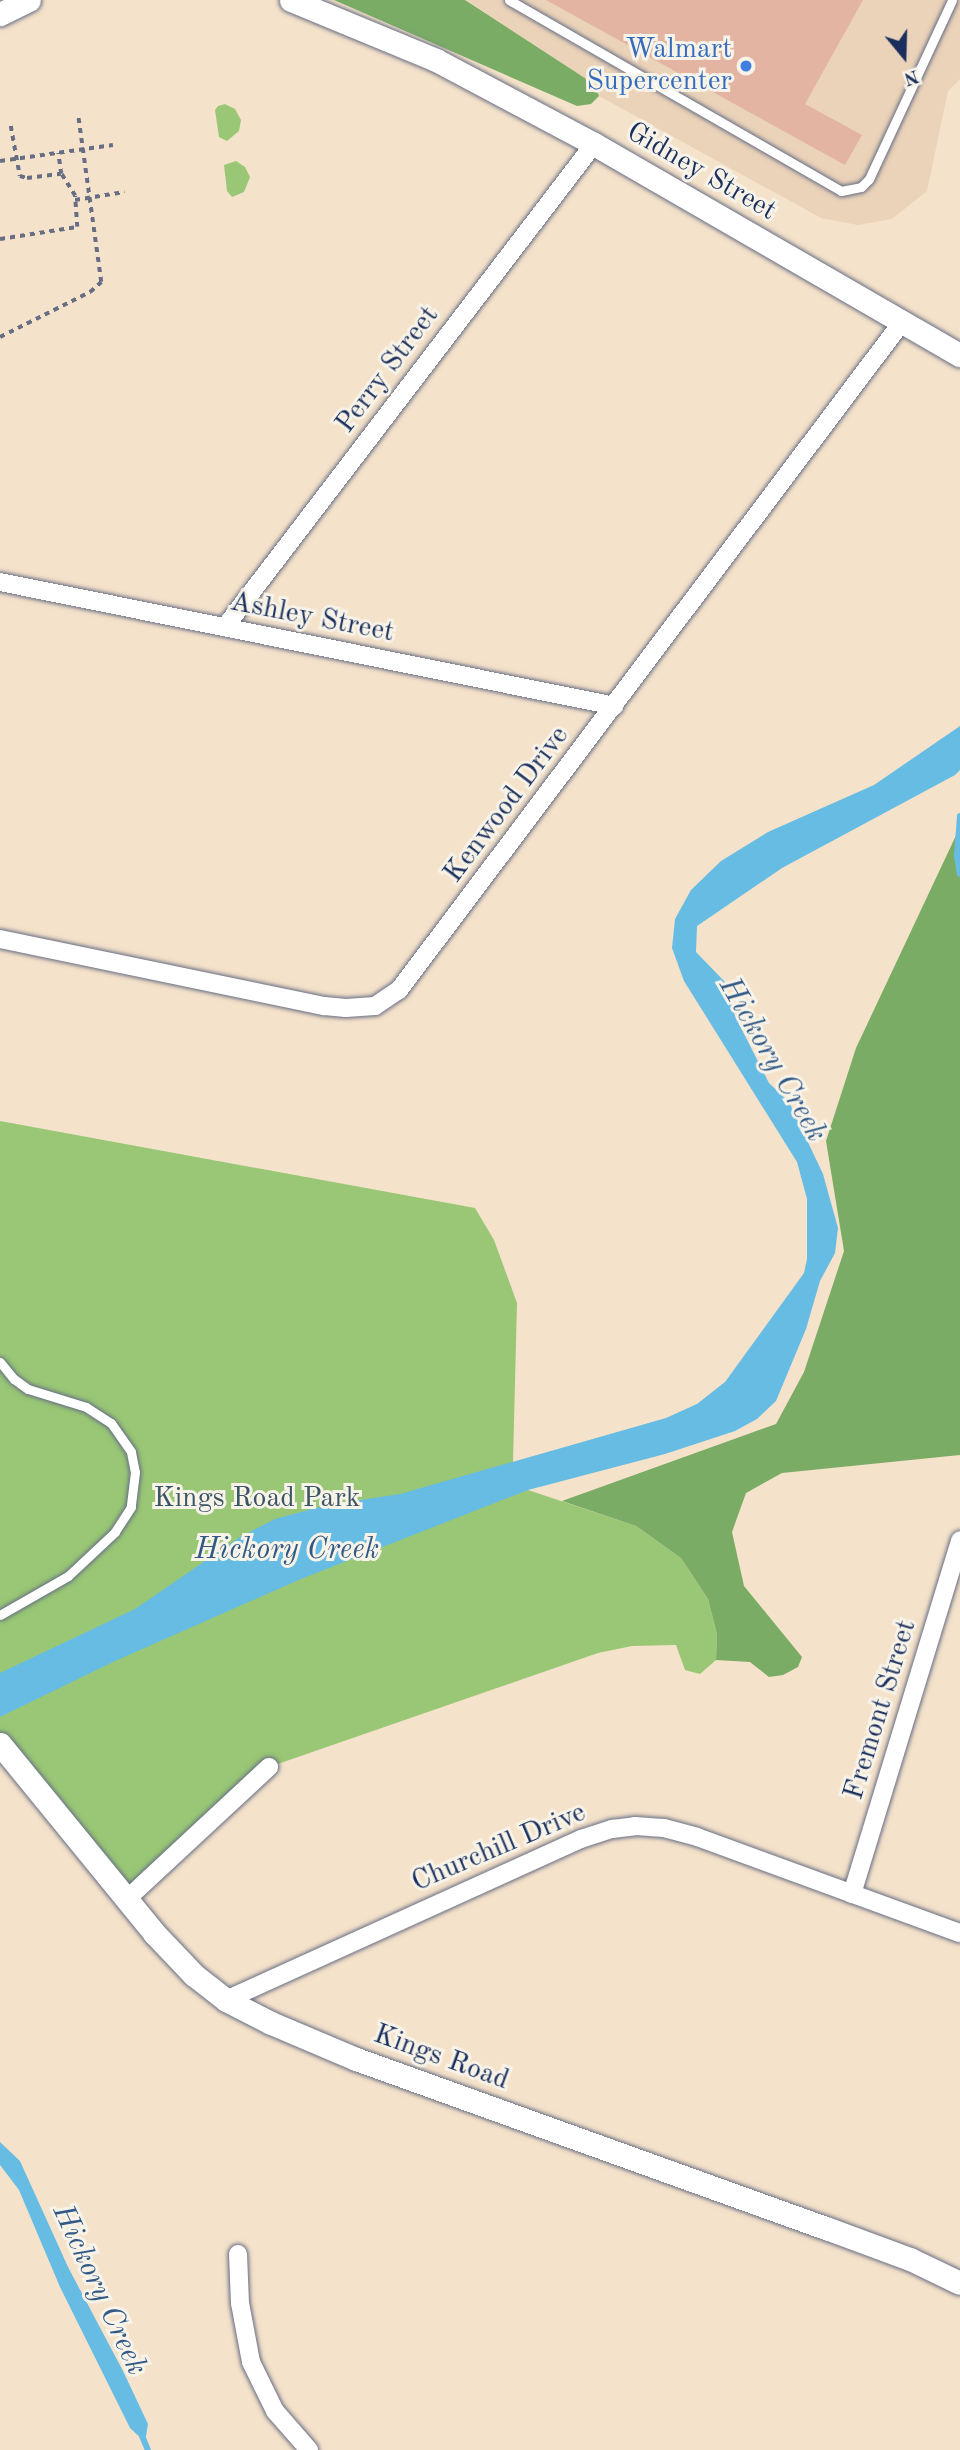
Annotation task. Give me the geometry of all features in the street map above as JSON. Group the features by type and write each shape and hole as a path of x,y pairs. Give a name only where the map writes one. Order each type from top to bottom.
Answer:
{"street":[{"path":"0,14 29,0"},
{"name":"Gidney Street","path":"290,0 436,60 594,144 960,355"},
{"name":"Perry Street","path":"225,627 594,144"},
{"name":"Kenwood Drive","path":"0,939 324,1006 375,1006 399,990 902,322"},
{"name":"Ashley Street","path":"0,582 615,706"},
{"name":"Fremont Street","path":"852,1894 960,1540"},
{"name":"Kings Road","path":"0,1744 127,1899 194,1975 226,2000 271,2023 356,2059 838,2232 910,2259 960,2283"},
{"path":"127,1899 269,1767"},
{"name":"Churchill Drive","path":"226,2000 581,1839 612,1829 635,1826 664,1828 698,1837 960,1933"},
{"path":"238,2254 240,2303 251,2362 275,2412 309,2450"}],"lane":[{"path":"509,0 841,191 861,187 869,179 952,0"},
{"path":"0,1362 13,1379 28,1390 86,1407 111,1423 131,1452 135,1472 131,1507 115,1532 68,1576 0,1615"}],"path":[{"path":"0,337 90,292 100,284 78,117"},
{"path":"11,126 19,173 24,178 61,174"},
{"path":"0,161 113,145"},
{"path":"0,239 77,227 75,200 61,174 58,153"},
{"path":"75,200 124,192"}],"shaded area":[{"path":"466,0 960,0 960,79 948,91 927,191 892,219 858,225 821,218 599,96 594,84"}],"green space":[{"path":"334,0 465,0 594,84 599,96 591,104 577,106"},
{"path":"225,104 235,109 241,120 239,131 227,141 219,137 215,110"},
{"path":"236,161 245,167 250,177 244,192 232,197 227,191 224,165"},
{"path":"960,827 960,1455 782,1473 746,1493 732,1532 744,1586 802,1657 798,1667 783,1675 769,1677 750,1662 716,1660 717,1634 708,1599 681,1558 636,1526 562,1501 776,1424 804,1372 844,1251 826,1141 856,1048"},
{"name":"Kings Road Park","path":"0,1121 475,1208 494,1240 517,1303 513,1462 528,1490 636,1526 681,1558 708,1599 717,1634 716,1660 700,1674 685,1670 676,1645 632,1646 598,1653 269,1767 127,1899 0,1744"}],"water":[{"name":"Hickory Creek","path":"960,726 960,770 955,775 782,868 697,926 696,952 725,982 735,1016 769,1083 789,1102 823,1174 838,1228 835,1253 820,1281 806,1329 776,1401 757,1419 735,1431 665,1454 528,1490 301,1579 115,1661 0,1717 0,1673 135,1609 240,1537 275,1519 327,1505 400,1494 666,1418 697,1404 725,1382 804,1273 807,1259 807,1199 797,1162 684,981 672,948 675,919 691,890 721,861 768,832 874,785"},
{"name":"Hickory Creek","path":"0,2142 20,2161 68,2267 123,2371 148,2424 145,2442 130,2428 60,2287 19,2190 0,2165"}],"building":[{"name":"Walmart Supercenter","path":"546,0 863,0 805,104 862,135 845,165"}],"waterway":[{"path":"960,816 957,856 960,874"},
{"name":"Hickory Creek","path":"142,2436 148,2450"}],"place":[{"name":"Walmart Supercenter","path":"746,66"}]}
